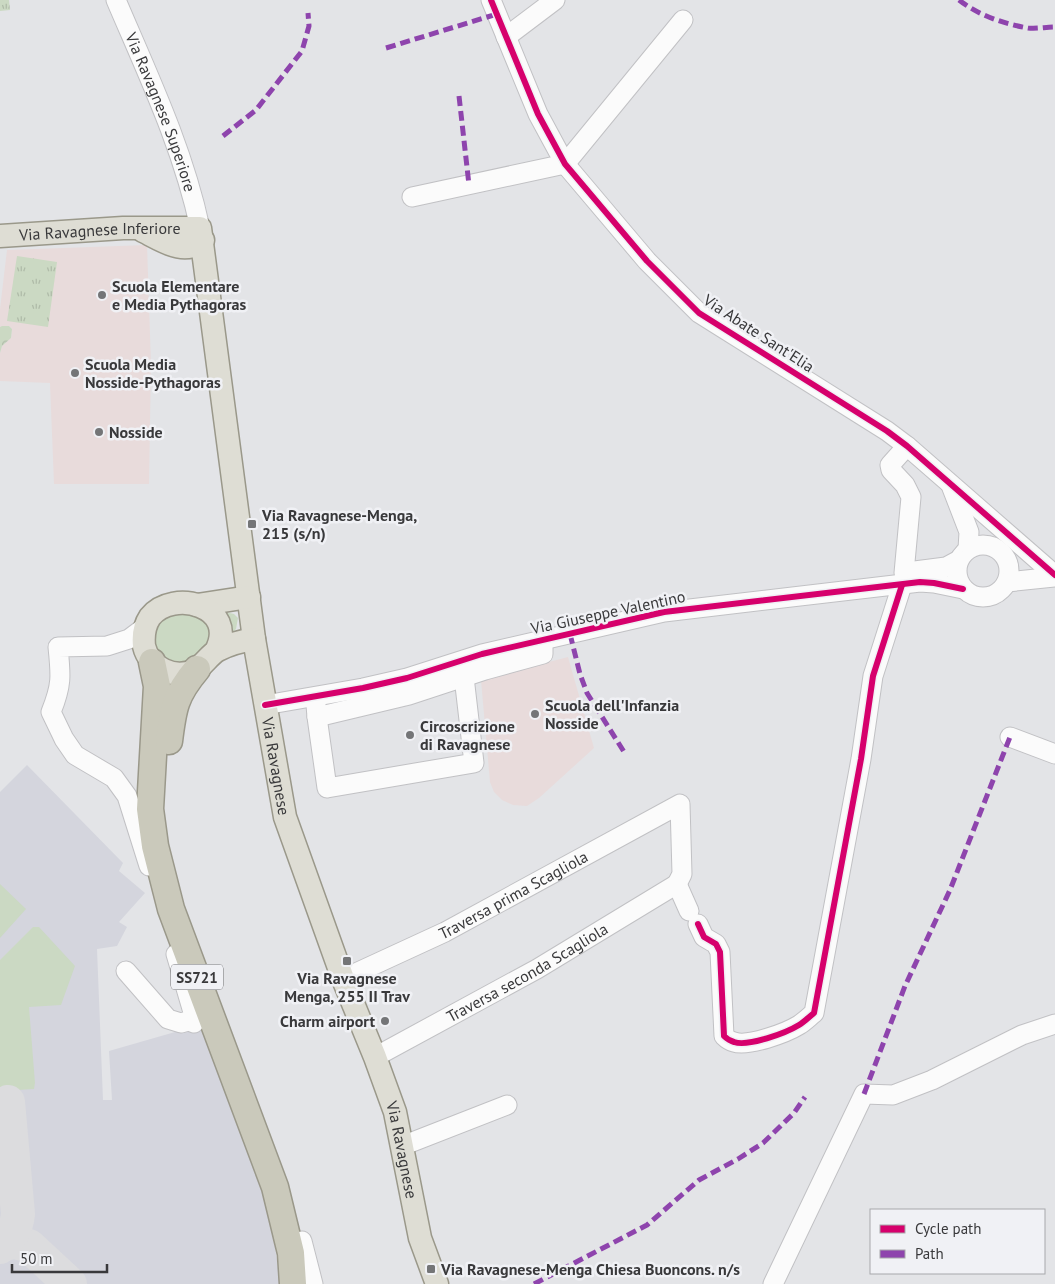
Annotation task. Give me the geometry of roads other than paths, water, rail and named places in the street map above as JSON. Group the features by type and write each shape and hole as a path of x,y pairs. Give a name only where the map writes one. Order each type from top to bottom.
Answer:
{"highway":[{"name":"SS721","path":"150,659 157,686 150,809 155,846 171,909 275,1187 291,1252 293,1284"},
{"name":"SS721","path":"206,660 184,684 173,709 164,798 170,856 188,920 285,1177 302,1241 303,1284"}],"main road":[{"name":"Via Ravagnese Inferiore","path":"0,236 136,228 201,234"},
{"path":"136,228 184,249 195,247 201,234"},
{"name":"Via Ravagnese","path":"201,234 254,639 285,817 343,979 395,1112 420,1238 437,1284"},
{"path":"165,242 183,255 210,294"},
{"path":"249,598 197,605 168,605 150,617 145,627 143,638 150,659 167,672 178,674 190,672 236,641 254,639"},
{"path":"197,605 211,611 220,623 222,633 220,642 206,660"}],"street":[{"name":"Via Ravagnese Superiore","path":"116,0 170,127 195,205 201,234"},
{"name":"Via Abate Sant'Elia","path":"491,0 538,114 565,164 647,262 699,313 887,431 907,446 1055,576"},
{"path":"506,37 555,0"},
{"path":"412,197 565,164 683,20"},
{"path":"677,884 704,937 716,944 720,952 724,1036 736,1043 762,1040 783,1034 801,1024 814,1013 851,816 873,676 903,579 911,497 905,485 891,470 890,465 907,446"},
{"name":"Via Abate Sant'Elia","path":"952,487 969,546"},
{"path":"969,546 992,546 1005,557 1008,573 1002,590 992,596 982,598 972,595 963,589 958,580 956,570 969,546"},
{"name":"Via Giuseppe Valentino","path":"314,691 405,668 480,643 684,603 903,579 940,568 969,546"},
{"name":"Via Abate Sant'Elia","path":"1008,573 1055,576"},
{"name":"Via Giuseppe Valentino","path":"903,579 963,589"},
{"name":"Via Giuseppe Valentino","path":"264,699 407,678 482,654 543,647 664,612 684,603"},
{"path":"126,971 168,1020 181,1023 195,1021 127,796 114,778 75,755 64,739 51,712 58,696 61,677 58,647 107,646 129,639 145,627"},
{"path":"107,646 150,659"},
{"path":"317,717 409,695 464,677 543,647"},
{"path":"314,691 327,788 474,763 464,677"},
{"path":"1010,737 1055,754"},
{"name":"Traversa prima Scagliola","path":"343,979 445,932 680,804 682,874 677,884"},
{"name":"Traversa seconda Scagliola","path":"375,1057 537,969 677,884"},
{"path":"773,1284 864,1094 893,1095 932,1080 1022,1035 1055,1024"},
{"path":"402,1146 507,1105"},
{"path":"302,1241 313,1284"}],"place":[{"name":"Scuola Elementare e Media Pythagoras","path":"102,295"},
{"name":"Scuola Media Nosside-Pythagoras","path":"75,373"},
{"name":"Nosside","path":"99,432"},
{"name":"Via Ravagnese-Menga, 215 (s/n)","path":"252,524"},
{"name":"Scuola dell'Infanzia Nosside","path":"535,714"},
{"name":"Circoscrizione di Ravagnese","path":"410,735"},
{"name":"Via Ravagnese Menga, 255 II Trav","path":"347,961"},
{"name":"Charm airport","path":"385,1021"},
{"name":"Via Ravagnese-Menga Chiesa Buoncons. n/s","path":"431,1269"}]}
